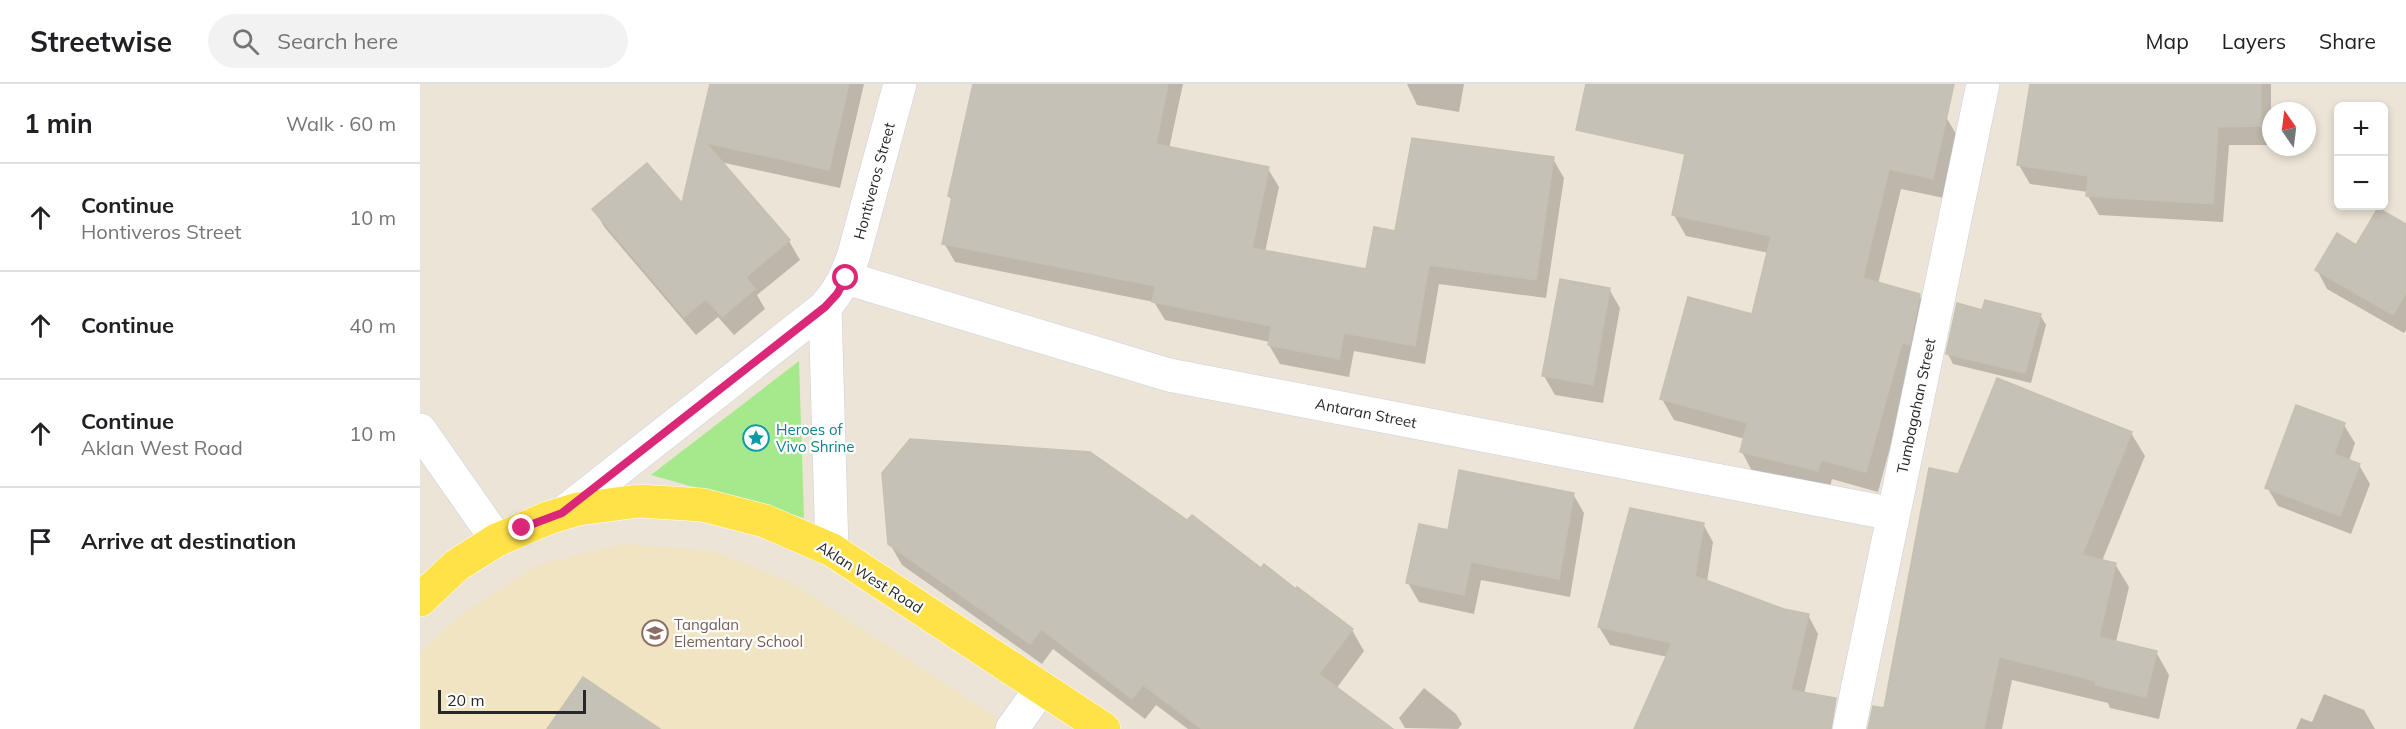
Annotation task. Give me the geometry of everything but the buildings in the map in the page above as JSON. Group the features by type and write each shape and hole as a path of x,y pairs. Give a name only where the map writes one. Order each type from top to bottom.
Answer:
{"main road":[{"name":"Aklan West Road","path":"420,600 457,565 497,540 562,513 588,507 639,501 703,505 765,521 832,550 1104,729"}],"street":[{"name":"Hontiveros Street","path":"562,513 825,307 837,294 846,278 900,84"},
{"name":"Tumbagahan Street","path":"1849,729 1983,84"},
{"name":"Antaran Street","path":"846,278 1169,375 1893,514"},
{"path":"825,307 832,550"},
{"path":"420,430 497,540"},
{"path":"1011,729 1042,687"}],"shaded area":[{"name":"Tangalan Elementary School","path":"624,544 713,551 793,583 1013,729 420,729 420,652 463,613 538,565"}],"green space":[{"path":"799,361 804,518 651,475"}],"place":[{"name":"Heroes of Vivo Shrine","path":"756,438"},
{"name":"Tangalan Elementary School","path":"655,633"}],"route":[{"path":"522,528 562,513 825,307 837,294 846,278"}]}
